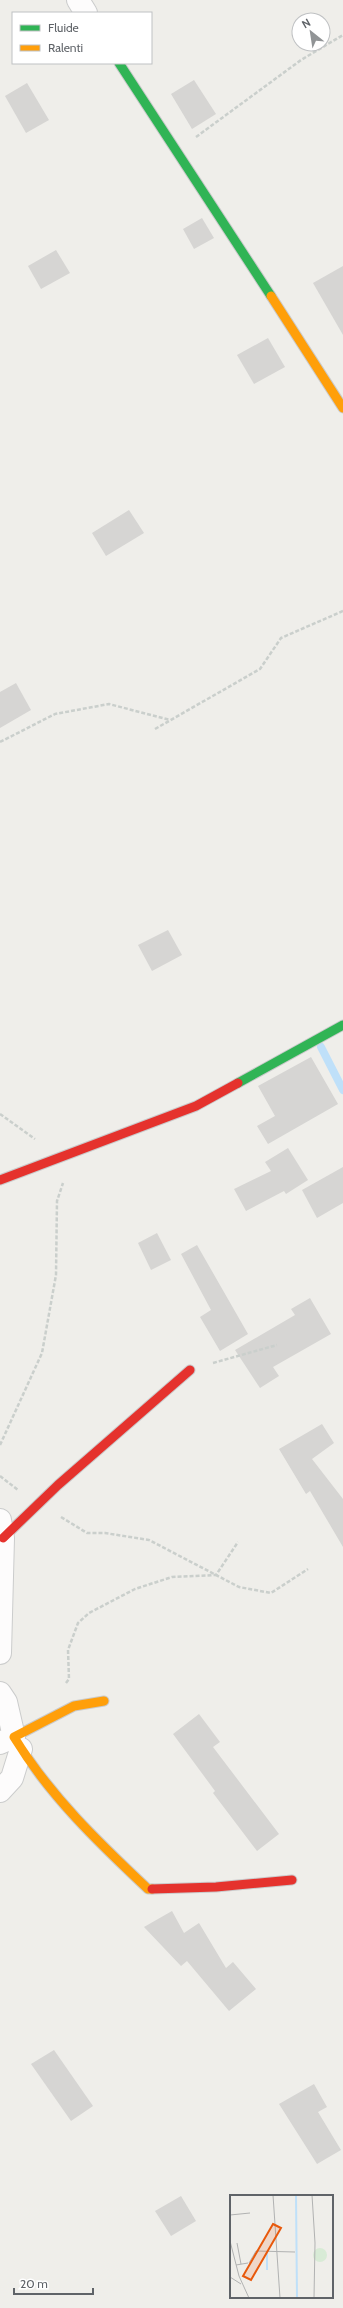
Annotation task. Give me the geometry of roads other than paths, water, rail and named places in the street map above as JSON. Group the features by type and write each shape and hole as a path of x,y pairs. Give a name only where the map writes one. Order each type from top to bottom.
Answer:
{"street":[{"path":"78,0 85,12"},
{"path":"120,64 343,408"},
{"path":"0,1180 196,1106 343,1025"},
{"path":"0,1653 2,1529 38,1504 190,1370"},
{"path":"0,1693 6,1702 12,1743 12,1778 0,1791"},
{"path":"12,1743 74,1706 104,1701"},
{"path":"12,1743 84,1830 148,1889 216,1887 292,1880"}],"waterway":[{"path":"321,1047 343,1090"}]}
